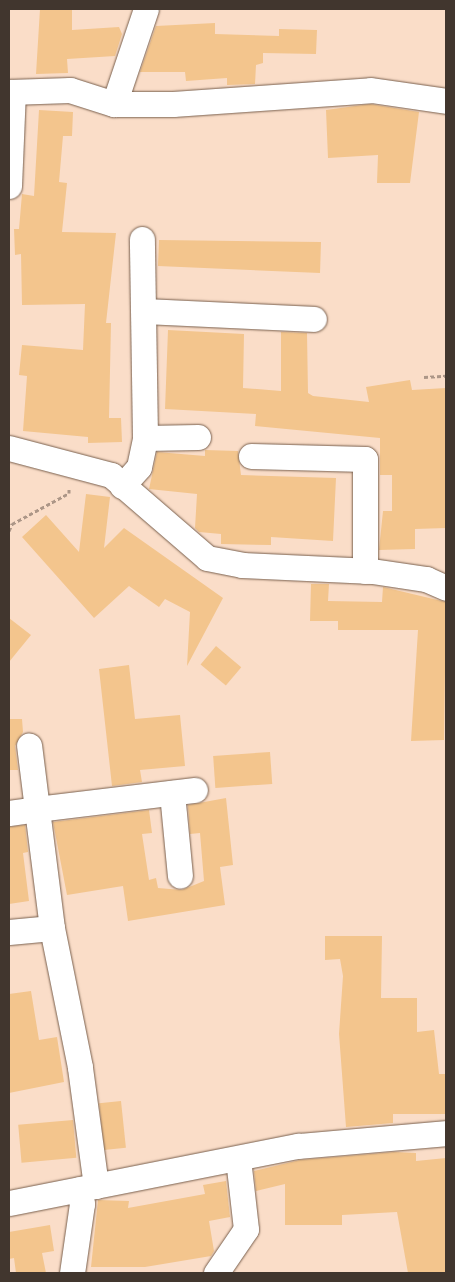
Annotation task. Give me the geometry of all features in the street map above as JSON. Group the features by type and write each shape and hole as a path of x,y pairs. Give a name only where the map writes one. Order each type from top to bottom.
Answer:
{"street":[{"path":"114,104 146,9"},
{"path":"9,186 11,92 70,90 114,104 173,104 370,90 446,102"},
{"path":"122,486 139,467 146,438 146,312 142,239"},
{"path":"146,312 314,319"},
{"path":"146,438 198,437"},
{"path":"9,448 69,462 111,475 207,558 242,565 365,571 426,579 446,588"},
{"path":"250,456 365,459 365,571"},
{"path":"29,745 52,928 80,1067 88,1188 82,1204 72,1273"},
{"path":"9,812 183,792 180,876"},
{"path":"9,932 52,928"},
{"path":"9,1203 298,1146 446,1133"},
{"path":"216,1273 246,1228 238,1159"}],"path":[{"path":"424,377 446,376"},
{"path":"9,532 12,524 69,493 69,462"}],"building":[{"path":"40,9 72,9 72,30 119,27 122,34 115,56 67,59 68,73 36,74"},
{"path":"215,23 215,34 279,36 279,29 317,30 316,54 263,53 263,63 256,65 255,84 227,85 227,78 186,81 185,72 140,72 156,26"},
{"path":"370,104 419,112 410,183 377,183 378,155 328,158 326,110"},
{"path":"39,110 73,112 72,136 63,136 59,182 67,183 62,232 116,233 106,323 111,323 109,418 121,418 122,442 88,443 88,437 23,431 27,376 19,375 22,345 83,350 85,304 22,305 21,254 15,255 14,229 19,229 22,194 34,196"},
{"path":"159,240 321,242 320,273 158,266"},
{"path":"168,330 244,334 243,388 281,391 281,332 307,333 308,393 313,396 369,402 366,387 410,380 412,390 446,388 446,528 415,529 415,549 379,550 383,511 392,511 392,475 380,475 380,438 255,426 256,414 165,409"},
{"path":"205,450 238,451 241,475 336,478 333,541 271,537 271,545 221,544 221,534 199,532 195,528 197,494 149,489 157,452 205,456"},
{"path":"86,494 110,497 104,548 124,528 223,598 187,666 190,612 165,599 159,607 129,586 94,618 22,537 46,515 79,552"},
{"path":"311,584 329,584 328,601 382,602 383,587 446,602 444,740 411,741 418,630 338,630 338,621 310,621"},
{"path":"9,618 31,635 9,662"},
{"path":"216,646 241,667 226,686 201,664"},
{"path":"129,665 135,719 180,715 185,766 140,770 142,782 112,786 99,669"},
{"path":"9,719 22,719 23,732 15,746 18,770 9,770"},
{"path":"270,752 272,784 215,788 213,756"},
{"path":"226,798 233,865 220,867 225,905 128,921 123,886 67,895 53,822 149,810 152,833 142,834 149,880 156,878 158,888 182,890 204,881 200,833 190,834 188,805"},
{"path":"25,825 28,852 23,853 29,901 9,904 9,827"},
{"path":"325,936 382,936 381,998 417,998 417,1032 434,1030 439,1074 446,1074 446,1114 393,1114 393,1123 346,1127 339,1034 343,976 340,959 325,960"},
{"path":"31,991 39,1040 57,1037 64,1082 9,1093 9,994"},
{"path":"121,1101 126,1148 104,1150 99,1103"},
{"path":"73,1120 76,1158 22,1163 18,1125"},
{"path":"394,1152 416,1153 416,1161 446,1158 446,1273 408,1273 397,1212 342,1215 342,1225 285,1225 285,1184 256,1191 254,1171 300,1160"},
{"path":"226,1181 230,1217 209,1221 214,1251 211,1256 145,1267 91,1267 98,1200 129,1201 128,1208 205,1194 203,1185"},
{"path":"50,1225 54,1251 42,1253 46,1273 16,1273 14,1258 9,1259 9,1232"}]}
